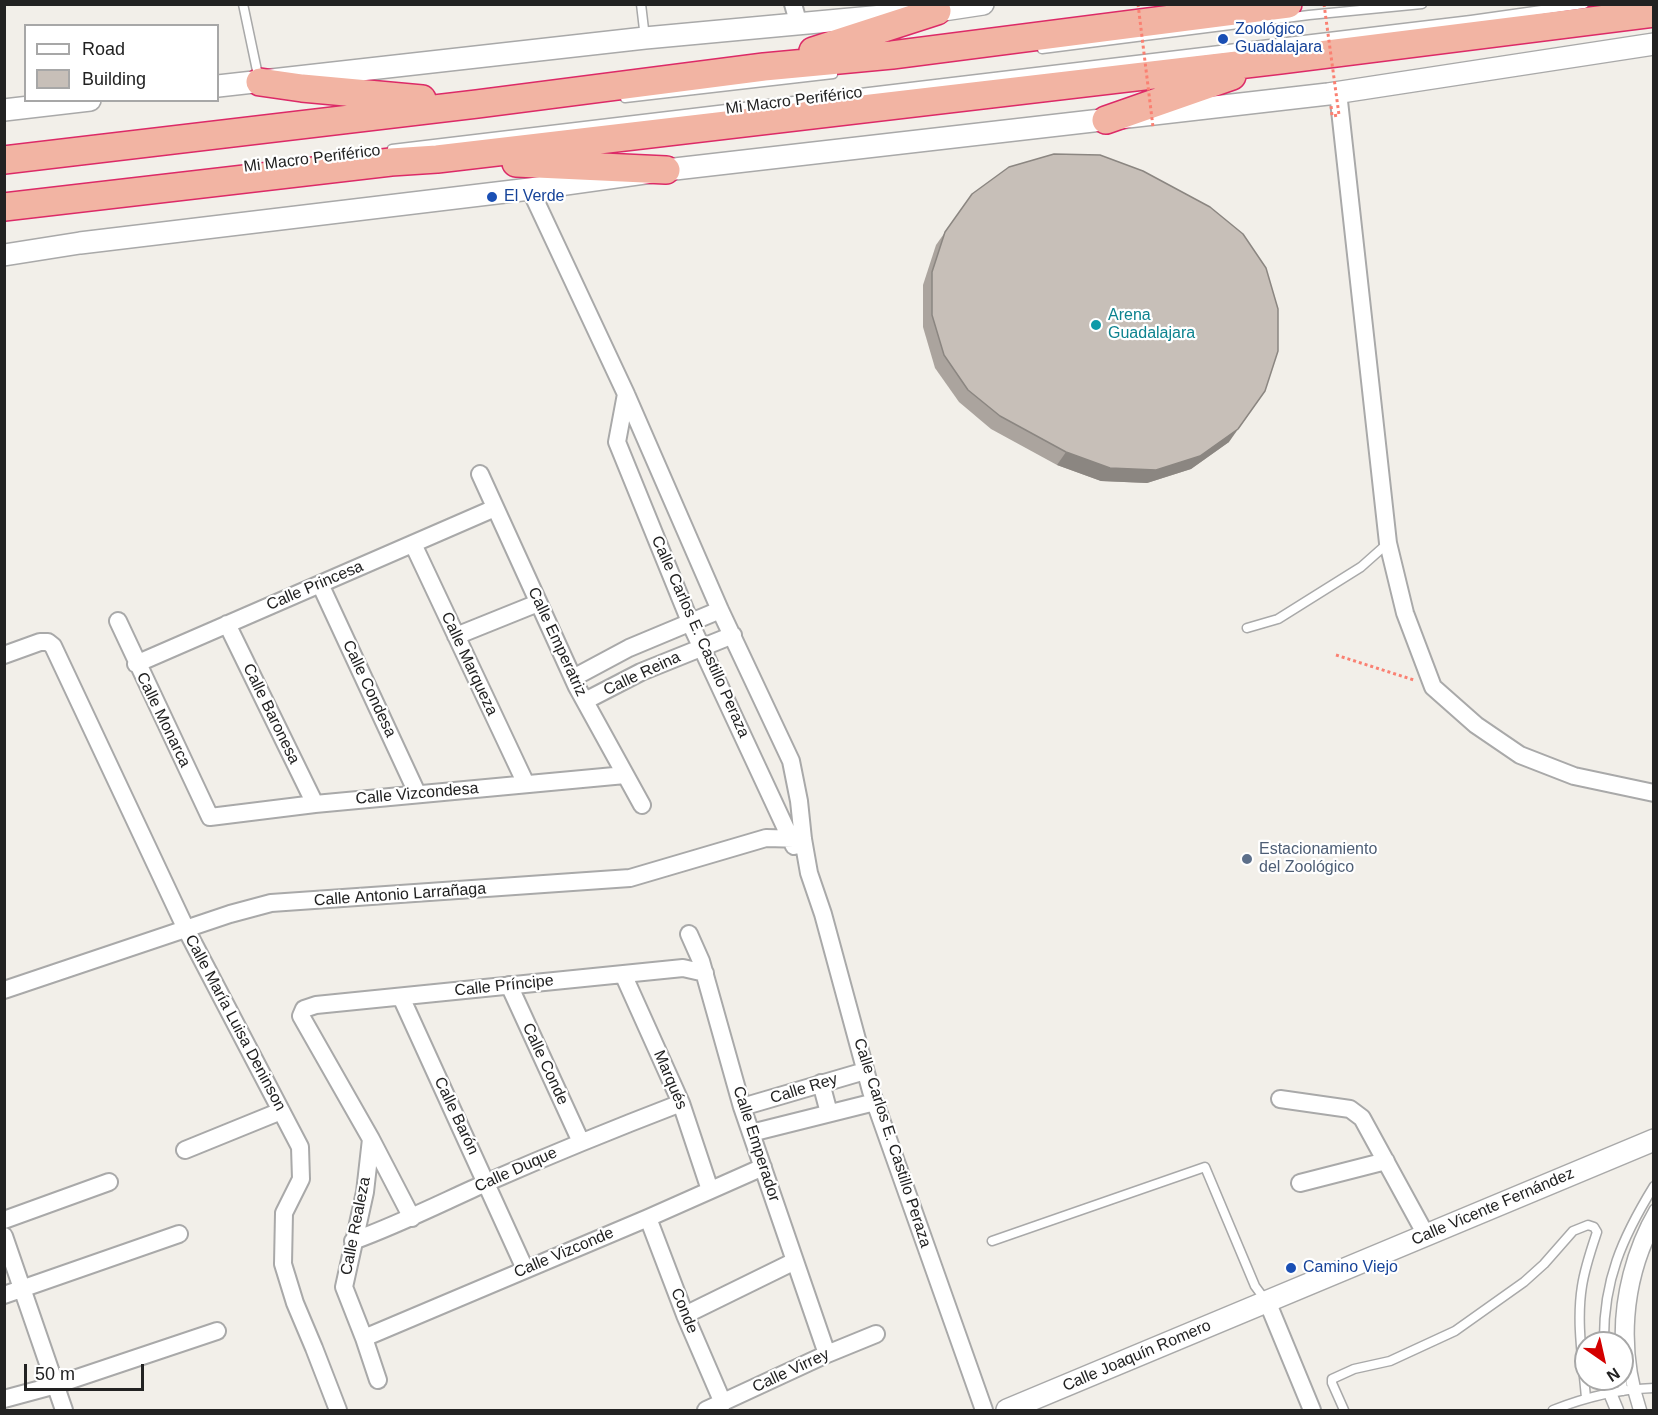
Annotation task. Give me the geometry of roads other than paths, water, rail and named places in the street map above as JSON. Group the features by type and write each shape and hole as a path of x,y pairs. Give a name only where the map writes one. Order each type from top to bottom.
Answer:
{"highway":[{"path":"4,160 477,104 764,67 892,55 1288,4"},
{"path":"764,67 937,11"},
{"path":"4,207 391,162 437,159 1280,60 1653,13"},
{"path":"1106,120 1280,60"},
{"path":"260,82 477,104"},
{"path":"437,159 666,170"}],"street":[{"path":"793,4 799,25"},
{"path":"219,87 645,38 799,25 983,4"},
{"path":"4,255 80,243 530,189 666,170 1106,120 1334,98 1653,44"},
{"path":"1334,98 1388,543 1404,613 1433,687 1476,724 1520,755 1574,776 1653,793"},
{"path":"4,110 73,102"},
{"name":"Calle Carlos E. Castillo Peraza","path":"530,189 626,394 720,610 791,761 799,801 796,839"},
{"name":"Calle Carlos E. Castillo Peraza","path":"626,394 616,442 690,621 762,774 796,839 809,873 823,914 875,1102 984,1410"},
{"name":"Calle Emperatriz","path":"480,474 573,678 642,806"},
{"name":"Calle Princesa","path":"136,664 495,508"},
{"name":"Calle Marqueza","path":"413,543 526,784"},
{"name":"Calle Condesa","path":"320,584 417,794"},
{"path":"456,636 538,603"},
{"name":"Calle Reina","path":"573,678 629,648 720,610"},
{"name":"Calle Monarca","path":"118,621 136,664 210,817"},
{"name":"Calle Baronesa","path":"227,624 315,804"},
{"name":"Calle Reina","path":"585,701 641,672 733,635"},
{"name":"Calle María Luisa Deninson","path":"4,655 40,642 48,642 53,646 186,929 300,1147 301,1179 284,1213 283,1264 295,1303 338,1410"},
{"path":"629,648 641,672"},
{"name":"Calle Vizcondesa","path":"210,817 315,804 625,775"},
{"name":"Calle Antonio Larrañaga","path":"4,990 271,903 630,878 766,838 796,839"},
{"name":"Calle Emperador","path":"690,934 705,973 742,1107 827,1354"},
{"name":"Calle Príncipe","path":"304,1009 316,1005 683,968 705,973"},
{"name":"Marqués","path":"623,974 681,1104 710,1190"},
{"name":"Calle Conde","path":"509,986 581,1142"},
{"name":"Calle Barón","path":"401,997 525,1269"},
{"name":"Calle Realeza","path":"304,1009 301,1016 412,1218"},
{"name":"Calle Rey","path":"742,1107 865,1071"},
{"path":"821,1083 829,1113"},
{"path":"1280,1099 1357,1112 1426,1235"},
{"name":"Calle Rey","path":"751,1132 875,1102"},
{"name":"Calle Duque","path":"353,1241 412,1218 487,1182 581,1142 681,1104"},
{"path":"185,1150 281,1111"},
{"name":"Calle Realeza","path":"370,1139 365,1192 344,1287 378,1380"},
{"name":"Calle Vicente Fernández","path":"1266,1301 1653,1140"},
{"path":"1300,1183 1386,1161"},
{"name":"Calle Vizconde","path":"364,1338 763,1167"},
{"path":"4,1220 109,1182"},
{"name":"Conde","path":"648,1218 685,1315 723,1403"},
{"path":"1628,1331 1631,1289 1653,1225"},
{"path":"4,1295 179,1234"},
{"path":"4,1236 64,1410"},
{"path":"685,1315 795,1261"},
{"path":"1266,1301 1312,1410"},
{"name":"Calle Joaquín Romero","path":"1007,1410 1266,1301"},
{"path":"4,1399 56,1385 217,1331"},
{"name":"Calle Virrey","path":"706,1410 876,1334"},
{"path":"1617,1410 1622,1391"},
{"path":"1622,1391 1640,1410"}],"lane":[{"path":"243,4 260,82"},
{"path":"641,4 645,38"},
{"path":"1030,51 1309,15 1422,4"},
{"name":"Mi Macro Periférico","path":"380,150 1471,21 1584,4"},
{"name":"Mi Macro Periférico","path":"618,99 842,73"},
{"path":"4,168 205,146"},
{"path":"1247,628 1278,619 1361,567 1388,543"},
{"path":"992,1241 1205,1167 1255,1286 1266,1301"},
{"path":"1604,1331 1613,1269 1631,1222 1653,1186"},
{"path":"1620,1331 1621,1306 1628,1275 1636,1247 1653,1209"},
{"path":"1344,1410 1332,1379 1354,1369 1390,1361 1455,1331 1511,1293 1544,1264 1573,1231 1588,1225 1594,1227 1597,1232 1581,1288 1580,1344 1586,1398"},
{"path":"1634,1390 1653,1388"},
{"path":"1558,1410 1586,1398 1622,1391"}],"place":[{"name":"Zoológico Guadalajara","path":"1223,39"},
{"name":"El Verde","path":"492,197"},
{"name":"Arena Guadalajara","path":"1096,325"},
{"name":"Estacionamiento del Zoológico","path":"1247,859"},
{"name":"Camino Viejo","path":"1291,1268"}]}
